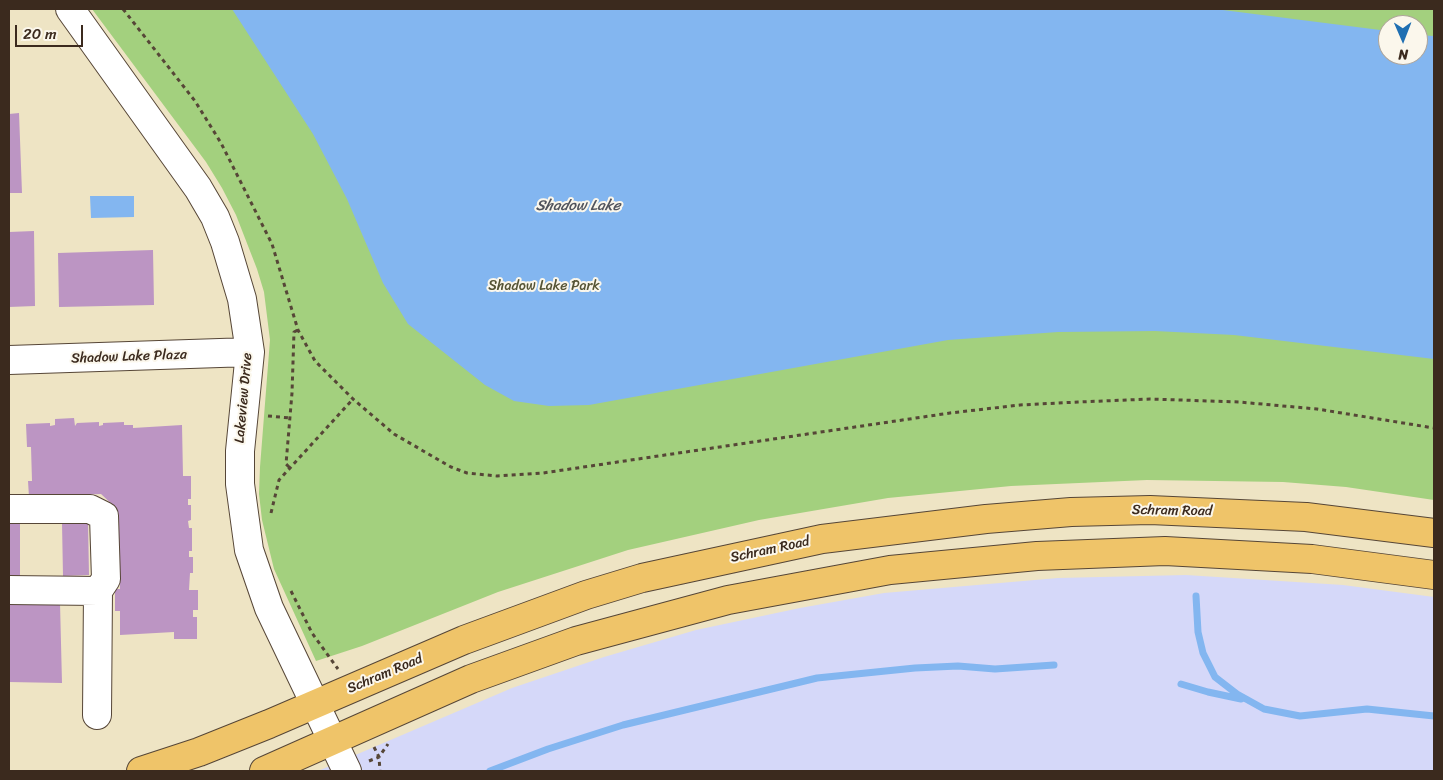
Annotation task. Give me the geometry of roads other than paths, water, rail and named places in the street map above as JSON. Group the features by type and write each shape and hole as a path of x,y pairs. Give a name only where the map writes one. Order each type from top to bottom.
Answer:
{"main road":[{"name":"Schram Road","path":"141,771 200,752 464,640 586,595 642,578 822,539 986,518 1071,512 1150,510 1306,517 1434,533"},
{"path":"264,771 471,679 576,641 728,600 890,570 1038,556 1165,551 1312,559 1434,574"}],"street":[{"name":"Lakeview Drive","path":"70,9 198,188 215,217 236,272 250,352 240,451 240,484 245,530 258,580 347,771"},
{"name":"Shadow Lake Plaza","path":"9,360 250,352"},
{"path":"9,509 90,509 104,516 106,578 98,591 97,716"},
{"path":"9,590 98,591"}],"water":[{"name":"Shadow Lake","path":"232,9 1215,9 1378,30 1378,65 1428,65 1428,36 1434,36 1434,359 1234,335 1155,331 1058,332 948,340 589,405 549,406 514,401 485,385 408,324 383,283 347,199 313,134"},
{"path":"90,196 134,196 134,217 91,218"}],"waterway":[{"path":"1196,596 1198,632 1203,653 1215,677 1237,694 1264,709 1300,716 1367,709 1434,716"},
{"path":"490,771 548,749 623,725 817,678 915,668 958,666 995,669 1054,665"},
{"path":"1181,684 1241,699"}],"park label":[{"name":"Shadow Lake Park","path":"544,286"}]}
